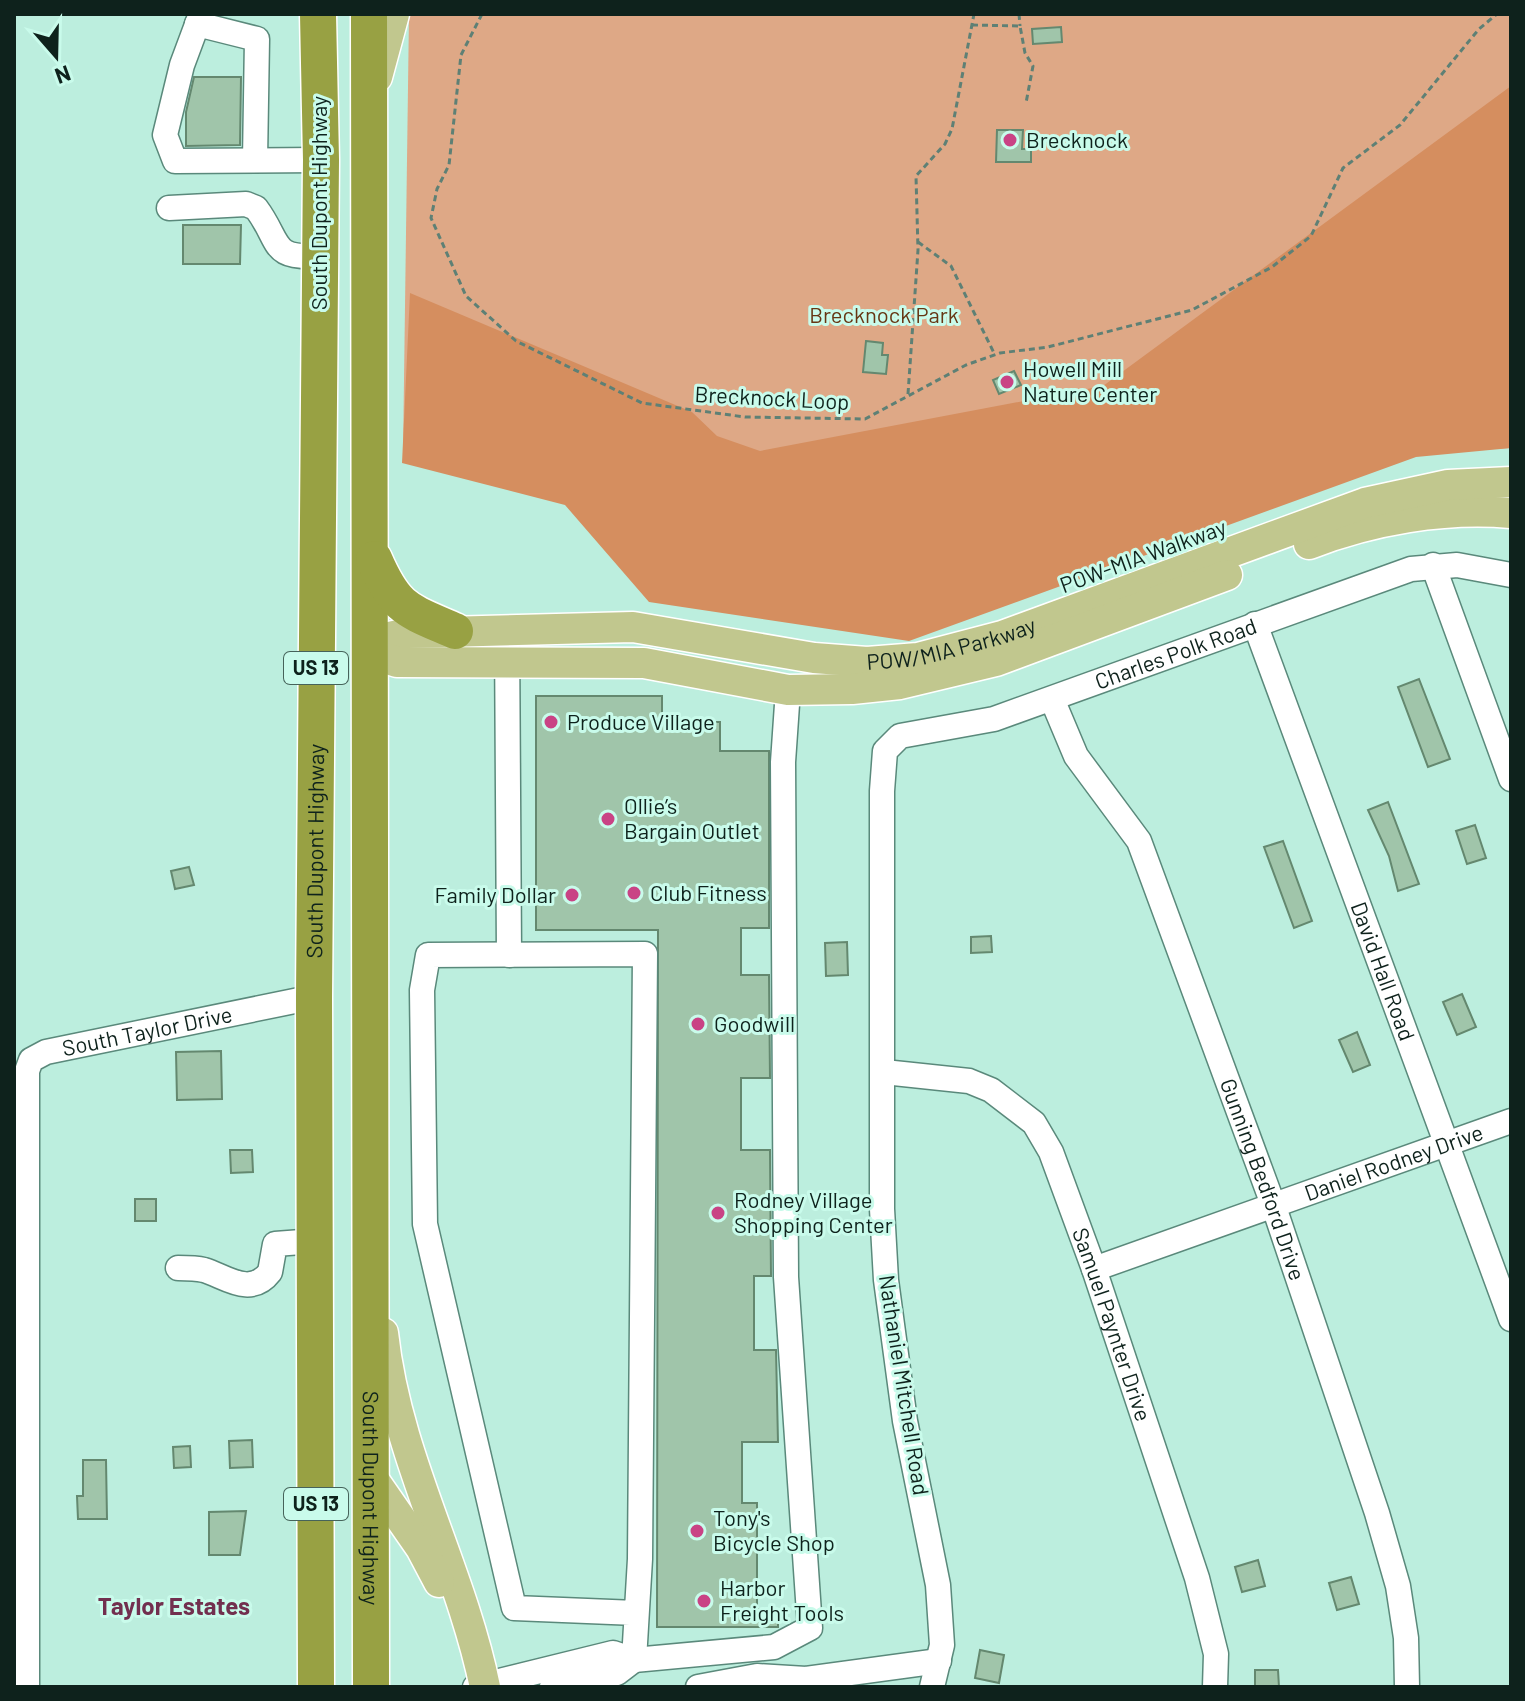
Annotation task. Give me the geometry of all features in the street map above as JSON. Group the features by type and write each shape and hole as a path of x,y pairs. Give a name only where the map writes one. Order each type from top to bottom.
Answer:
{"highway":[{"name":"South Dupont Highway","path":"316,1687 314,997 321,160 318,14"},
{"name":"South Dupont Highway","path":"369,14 371,554 368,647 373,1241 371,1687"},
{"path":"371,554 391,596 404,609 455,631"},
{"path":"315,729 325,684 368,647 340,629 332,615 317,561"},
{"path":"316,1322 335,1424 371,1476"}],"main road":[{"path":"369,106 394,14"},
{"name":"POW/MIA Parkway","path":"368,647 408,633 633,627 792,654 867,662 950,652 1002,636 1365,503 1448,485 1511,482"},
{"name":"POW/MIA Parkway","path":"368,647 397,662 644,663 788,690 852,689 951,674 1044,644 1362,526 1457,513 1511,513"},
{"path":"788,690 792,654"},
{"path":"373,1241 395,1408 418,1485 465,1609 478,1686"},
{"path":"371,1476 421,1548 440,1584 478,1686"}],"street":[{"path":"255,160 257,39 199,19 182,65 165,135 175,161 321,160"},
{"path":"169,208 246,204 256,208 282,253 291,258 320,256"},
{"path":"1433,565 1511,779"},
{"name":"Charles Polk Road","path":"882,791 885,751 900,736 976,724 1383,578 1433,565 1478,567 1511,575"},
{"name":"David Hall Road","path":"1255,624 1511,1319"},
{"path":"507,631 509,955"},
{"path":"465,1609 488,1656 502,1666 613,1653 634,1660 774,1647 810,1628 786,1277 783,762 788,690"},
{"name":"Gunning Bedford Drive","path":"1052,699 1076,756 1139,841 1274,1207 1377,1513 1398,1586 1406,1638 1407,1687"},
{"name":"Nathaniel Mitchell Road","path":"882,791 882,1209 886,1280 905,1421 938,1585 939,1661 932,1687"},
{"path":"634,1660 640,1559 645,954 428,955 422,990 425,1224 514,1608 636,1613"},
{"name":"South Taylor Drive","path":"27,1687 27,1071 31,1060 46,1052 314,997"},
{"name":"Samuel Paynter Drive","path":"884,1072 969,1081 991,1090 1024,1112 1051,1152 1094,1269 1197,1578 1216,1654 1215,1687"},
{"name":"Daniel Rodney Drive","path":"1094,1269 1511,1121"},
{"path":"178,1268 201,1269 225,1282 254,1283 270,1272 275,1244 315,1241"},
{"path":"478,1686 570,1660"},
{"path":"552,1687 617,1673 634,1660"},
{"path":"698,1687 759,1681 857,1680 939,1661"}],"path":[{"name":"Brecknock Loop","path":"482,14 461,55 449,165 437,189 431,218 466,296 516,341 642,403 692,412 865,419 966,365 995,355 1048,347 1192,310 1272,267 1311,236 1343,168 1400,125 1479,29 1497,14"},
{"path":"908,394 918,242 916,176 945,144 952,129 974,14"},
{"path":"1019,14 1025,53 1033,66 1026,103"},
{"path":"972,25 1020,26"},
{"path":"918,242 951,266 995,355"}],"green space":[{"name":"Brecknock Park","path":"409,14 1511,14 1511,448 571,502 403,453"}],"shaded area":[{"path":"1511,86 1511,448 1416,457 909,641 649,602 565,505 402,463 410,293 692,412 717,436 760,451 1103,386"}],"building":[{"path":"1061,27 1062,42 1033,44 1032,29"},
{"path":"194,77 241,77 240,145 186,146 186,112"},
{"name":"Brecknock","path":"997,130 1023,130 1022,149 1031,149 1031,162 996,162"},
{"path":"183,225 241,225 240,264 183,264"},
{"path":"866,341 883,343 882,355 888,355 886,374 863,372"},
{"name":"Howell Mill Nature Center","path":"1014,371 1021,385 999,394 993,380"},
{"path":"1419,679 1450,759 1428,767 1398,687"},
{"name":"Rodney Village Shopping Center","path":"536,696 662,696 662,722 720,722 720,751 769,751 769,928 741,928 741,975 769,975 770,1078 741,1078 741,1150 770,1150 771,1276 754,1276 754,1350 776,1350 778,1442 742,1442 742,1503 757,1503 757,1609 778,1609 778,1627 657,1627 658,930 536,930"},
{"path":"1388,802 1419,884 1398,891 1389,856 1368,810"},
{"path":"1475,825 1486,858 1467,864 1456,831"},
{"path":"1283,841 1312,921 1294,928 1264,847"},
{"path":"189,867 194,885 175,889 171,871"},
{"path":"991,936 992,952 971,953 971,937"},
{"path":"847,942 848,975 826,976 825,943"},
{"path":"1462,994 1476,1027 1457,1035 1443,1002"},
{"path":"1357,1032 1370,1065 1353,1072 1339,1040"},
{"path":"221,1051 222,1099 177,1100 176,1052"},
{"path":"230,1150 252,1150 253,1172 231,1173"},
{"path":"135,1199 156,1199 156,1221 135,1221"},
{"path":"252,1440 253,1467 230,1468 229,1441"},
{"path":"190,1446 191,1467 174,1468 173,1447"},
{"path":"83,1460 106,1460 107,1519 78,1519 77,1496 83,1496"},
{"path":"246,1511 240,1555 209,1555 209,1512"},
{"path":"1258,1560 1265,1586 1242,1592 1235,1567"},
{"path":"1351,1577 1359,1604 1337,1610 1329,1583"},
{"path":"980,1650 1004,1655 999,1683 975,1678"},
{"path":"1255,1670 1278,1670 1279,1687 1255,1687"}],"place":[{"name":"Brecknock","path":"1010,140"},
{"name":"Howell Mill Nature Center","path":"1007,382"},
{"name":"Produce Village","path":"551,722"},
{"name":"Ollie’s Bargain Outlet","path":"608,819"},
{"name":"Club Fitness","path":"634,893"},
{"name":"Family Dollar","path":"572,895"},
{"name":"Goodwill","path":"698,1024"},
{"name":"Rodney Village Shopping Center","path":"718,1213"},
{"name":"Tony's Bicycle Shop","path":"697,1531"},
{"name":"Harbor Freight Tools","path":"704,1601"}],"district":[{"name":"Taylor Estates","path":"174,1607"}]}
